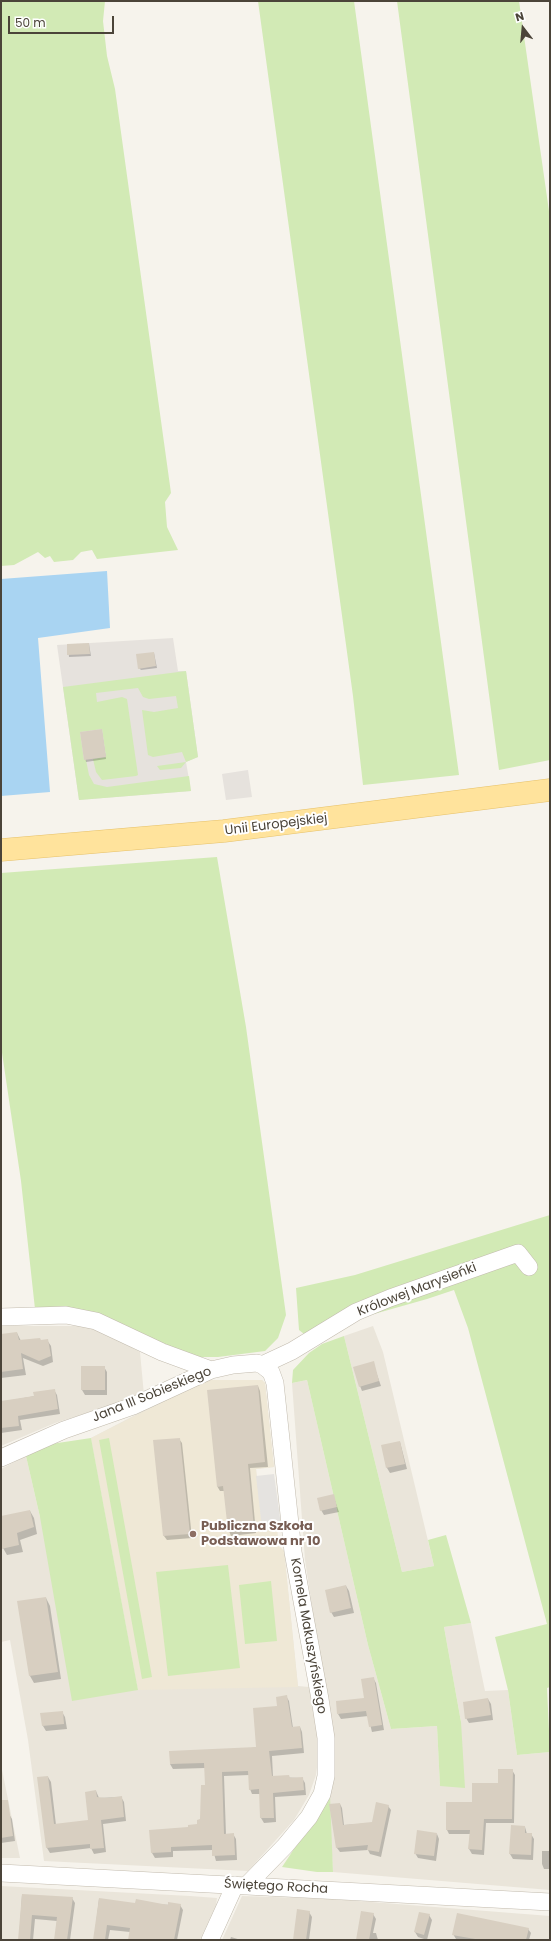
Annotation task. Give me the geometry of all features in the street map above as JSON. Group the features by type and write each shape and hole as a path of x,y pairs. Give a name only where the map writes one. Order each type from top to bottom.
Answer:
{"main road":[{"name":"Unii Europejskiej","path":"1,850 224,831 550,790"}],"street":[{"name":"Królowej Marysieńki","path":"262,1365 292,1351 356,1312 390,1298 518,1253 529,1267"},
{"path":"1,1317 66,1315 96,1320 162,1352 211,1370"},
{"name":"Jana III Sobieskiego","path":"1,1458 64,1430 133,1406 211,1370 233,1365 262,1365"},
{"name":"Kornela Makuszyńskiego","path":"210,1940 241,1885 285,1846 309,1817 322,1794 326,1770 326,1738 320,1698 293,1552 275,1380 271,1372 262,1365"},
{"name":"Świętego Rocha","path":"1,1873 550,1902"}],"shaded area":[{"path":"173,638 178,671 186,671 198,757 186,762 191,791 79,800 57,645"},
{"path":"248,770 252,797 226,800 222,774"},
{"path":"1,1326 92,1326 140,1352 144,1395 55,1423 1,1446"},
{"path":"373,1326 383,1352 434,1566 402,1572 344,1336"},
{"name":"Publiczna Szkoła Podstawowa nr 10","path":"207,1380 262,1380 265,1383 274,1467 256,1469 262,1527 277,1526 278,1545 284,1551 298,1687 138,1690 91,1438"},
{"path":"262,1380 265,1383 274,1467 256,1469 262,1527 277,1526 278,1545 284,1551 298,1686 309,1687 317,1729 318,1760 316,1775 309,1795 294,1820 248,1871 44,1861 28,1740 10,1640 1,1642 1,1469 26,1456 40,1517 138,1690 91,1438 187,1388"},
{"path":"307,1380 368,1645 391,1729 437,1726 440,1785 461,1722 444,1627 471,1623 485,1691 508,1690 517,1755 550,1752 550,1890 333,1872 329,1804 333,1746 305,1560 292,1383"},
{"path":"274,1474 281,1525 262,1528 256,1476"},
{"path":"1,1765 20,1858 1,1858"},
{"path":"1,1886 217,1898 216,1905 200,1940 1,1940"},
{"path":"242,1896 333,1899 550,1916 550,1940 222,1940"}],"green space":[{"path":"1,1 105,1 103,21 107,56 115,89 171,493 165,502 167,527 178,550 97,559 92,550 81,552 73,560 54,562 50,556 45,558 38,552 14,565 1,566"},
{"path":"258,1 354,1 459,775 363,785 353,696"},
{"path":"397,1 519,1 550,218 550,760 499,770"},
{"path":"186,671 198,757 186,762 182,752 153,757 148,755 142,710 154,712 178,708 176,696 149,699 143,697 138,688 96,693 97,702 122,697 127,699 138,775 136,776 102,780 96,772 93,759 106,757 102,729 80,732 84,760 86,760 89,775 94,784 107,787 189,776 191,791 79,800 63,687"},
{"path":"186,762 181,768 160,770 157,766"},
{"path":"217,857 246,1027 286,1315 278,1338 265,1351 218,1357 189,1357 35,1309 21,1181 1,1046 1,873"},
{"path":"550,1215 550,1687 547,1688 550,1752 517,1755 508,1690 495,1637 547,1624 468,1328 454,1290 321,1331 304,1334 299,1330 296,1288 355,1275"},
{"path":"344,1336 402,1572 434,1566 428,1540 446,1535 471,1623 444,1627 461,1722 465,1788 440,1786 437,1726 391,1729 368,1645 307,1380 292,1383 293,1370 309,1353 322,1344"},
{"path":"91,1438 138,1690 72,1701 40,1517 26,1456 51,1444"},
{"path":"109,1438 152,1677 142,1679 99,1440"},
{"path":"228,1565 240,1668 168,1676 156,1572"},
{"path":"271,1581 277,1641 245,1644 239,1585"},
{"path":"330,1795 333,1872 317,1872 282,1867"}],"water":[{"path":"107,571 110,628 38,638 50,792 1,796 1,579"}],"building":[{"path":"89,643 90,654 67,655 67,644"},
{"path":"154,652 156,666 138,669 136,654"},
{"path":"102,729 106,757 84,760 80,732"},
{"path":"17,1332 19,1340 40,1338 41,1340 48,1339 51,1356 39,1361 21,1353 23,1369 1,1372 1,1334"},
{"path":"374,1361 379,1381 359,1387 353,1367"},
{"path":"81,1366 105,1366 105,1390 81,1390"},
{"path":"258,1385 265,1462 248,1464 254,1528 228,1531 223,1486 217,1487 207,1390"},
{"path":"55,1389 58,1409 18,1416 19,1426 1,1428 1,1401 34,1396 33,1392"},
{"path":"180,1438 190,1534 163,1536 153,1440"},
{"path":"400,1441 405,1464 386,1468 381,1445"},
{"path":"334,1494 337,1507 320,1511 317,1498"},
{"path":"30,1510 34,1527 17,1533 19,1545 1,1549 1,1516"},
{"path":"346,1585 351,1608 330,1613 325,1590"},
{"path":"46,1597 58,1672 29,1676 17,1601"},
{"path":"374,1677 382,1725 369,1727 366,1711 337,1714 336,1701 364,1698 361,1679"},
{"path":"287,1695 292,1727 300,1726 302,1748 269,1751 272,1776 289,1775 290,1778 303,1777 304,1790 273,1793 274,1818 260,1818 259,1789 249,1790 248,1771 222,1772 224,1834 234,1833 235,1855 212,1856 212,1845 171,1847 171,1852 151,1853 149,1830 188,1827 188,1825 197,1824 197,1820 200,1819 201,1785 205,1785 204,1763 170,1764 169,1751 256,1747 253,1708 277,1706 276,1697"},
{"path":"488,1698 491,1715 465,1719 463,1702"},
{"path":"63,1711 64,1724 42,1726 40,1713"},
{"path":"498,1769 513,1769 512,1819 484,1819 482,1850 468,1849 470,1830 446,1830 446,1802 472,1802 472,1783 498,1783"},
{"path":"48,1776 54,1824 88,1820 85,1792 96,1790 97,1797 107,1798 122,1796 124,1817 101,1820 104,1848 90,1849 90,1844 46,1848 37,1777"},
{"path":"1,1800 8,1800 13,1836 1,1838"},
{"path":"376,1802 389,1805 379,1852 367,1850 368,1845 336,1848 329,1804 340,1803 343,1825 372,1822"},
{"path":"511,1825 525,1826 525,1833 532,1833 531,1855 509,1854"},
{"path":"417,1830 437,1833 434,1856 414,1854"},
{"path":"22,1894 73,1897 67,1940 54,1940 57,1917 32,1915 30,1940 18,1940"},
{"path":"99,1898 135,1903 136,1899 168,1905 168,1902 181,1904 174,1940 128,1940 130,1928 107,1925 105,1940 93,1940"},
{"path":"297,1909 310,1911 306,1940 293,1940"},
{"path":"361,1911 374,1913 369,1940 356,1940"},
{"path":"419,1912 430,1914 424,1935 414,1932"},
{"path":"457,1913 529,1928 526,1940 481,1940 452,1935"}],"place":[{"name":"Publiczna Szkoła Podstawowa nr 10","path":"193,1534"}]}
